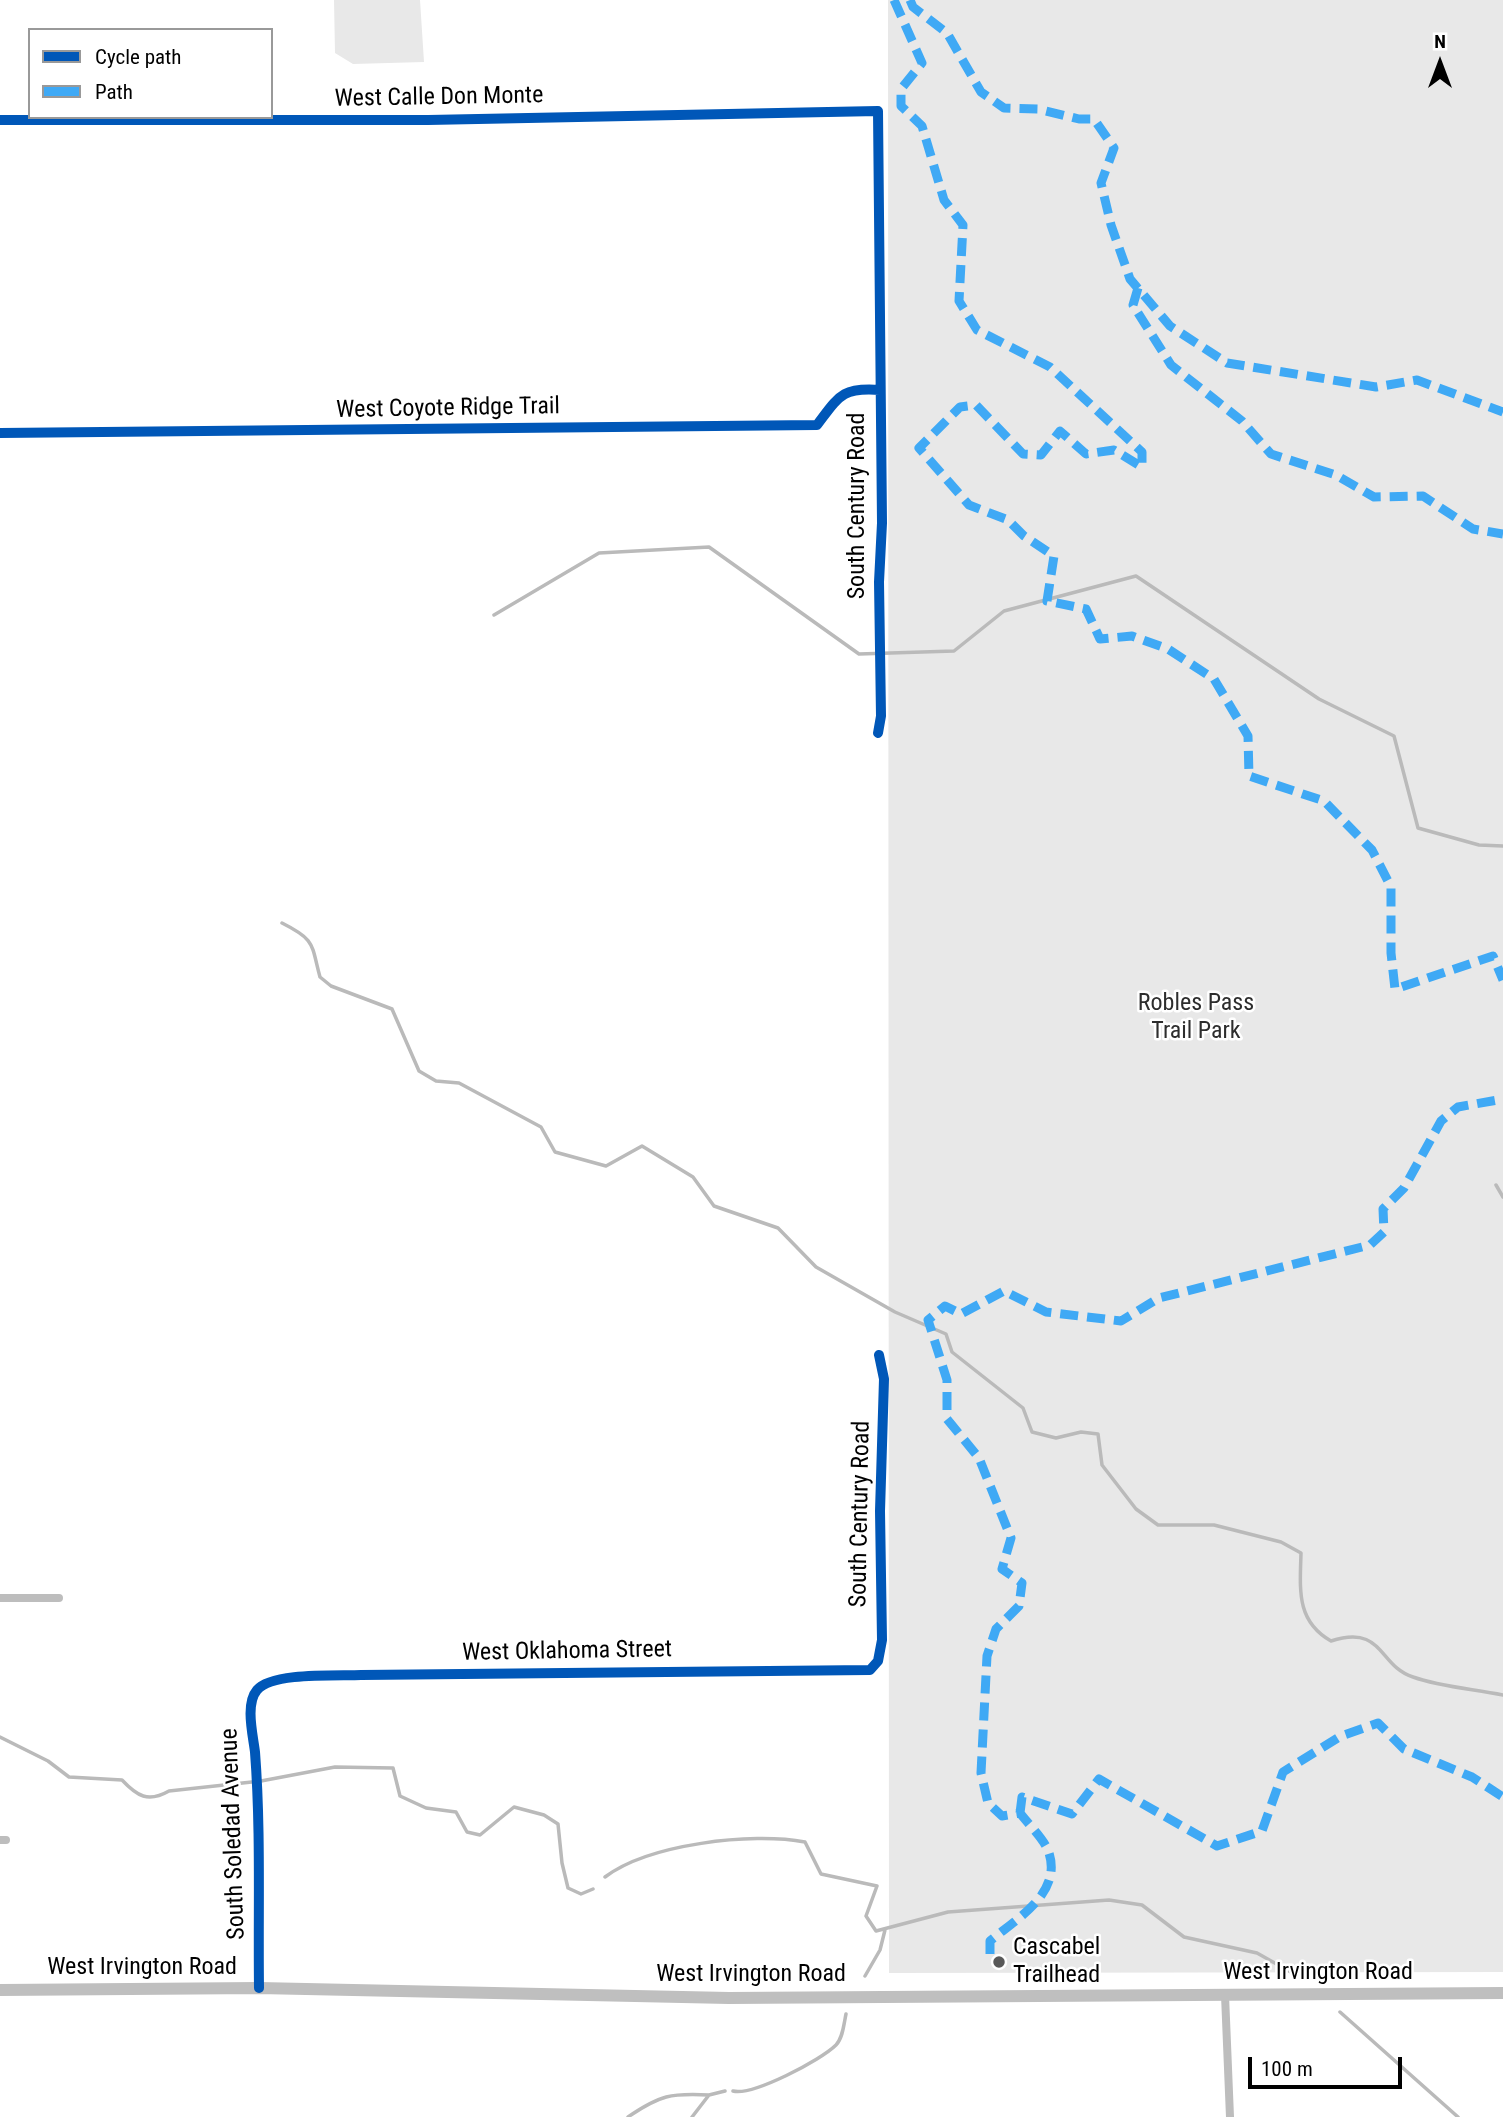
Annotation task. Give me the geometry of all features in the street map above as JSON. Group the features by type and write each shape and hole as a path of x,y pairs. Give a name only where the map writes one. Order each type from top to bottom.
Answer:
{"main road":[{"name":"West Irvington Road","path":"0,1990 259,1988 729,1998 1503,1993"}],"street":[{"name":"West Calle Don Monte","path":"0,120 428,120 878,111"},
{"name":"South Century Road","path":"878,111 881,665 878,733"},
{"name":"West Coyote Ridge Trail","path":"0,433 817,425 839,396 855,388 880,390"},
{"name":"South Century Road","path":"870,1670 878,1661 882,1640 880,1511 884,1379 879,1356"},
{"path":"0,1598 59,1598"},
{"name":"West Oklahoma Street","path":"264,1683 292,1678 361,1675 870,1670"},
{"name":"South Soledad Avenue","path":"259,1988 256,1767 251,1706 255,1692 264,1683"},
{"path":"1225,1995 1230,2117"}],"green space":[{"path":"334,0 420,0 424,62 353,64 335,53"},
{"name":"Robles Pass Trail Park","path":"888,0 1503,0 1503,1972 889,1973"}],"waterway":[{"path":"494,615 599,553 709,547 859,654 954,651 1004,611 1136,576 1319,699 1394,736 1418,828 1479,845 1503,846"},
{"path":"282,923 307,939 313,950 320,977 331,986 392,1009 419,1071 436,1081 459,1083 541,1127 555,1152 606,1166 642,1146 693,1177 714,1206 778,1228 816,1267 895,1312 946,1334 952,1352 1023,1408 1032,1432 1056,1438 1081,1432 1098,1434 1102,1465 1136,1509 1158,1525 1214,1525 1281,1542 1301,1553 1302,1603 1311,1624 1331,1641 1348,1637 1361,1638 1371,1642 1402,1672 1413,1677 1446,1686 1503,1695"},
{"path":"1496,1185 1503,1197"},
{"path":"0,1737 48,1761 69,1777 122,1780 138,1794 149,1797 169,1791 261,1781 335,1767 393,1768 400,1796 426,1808 456,1812 467,1832 480,1835 514,1807 544,1815 558,1824 568,1888 581,1894 593,1889"},
{"path":"605,1877 647,1856 701,1843 757,1839 805,1842 821,1874 877,1886 866,1916 876,1931 948,1912 1109,1900 1142,1905 1184,1937 1257,1953 1296,1975"},
{"path":"865,1976 880,1950 885,1930"},
{"path":"1340,2012 1458,2117"},
{"path":"733,2091 743,2091 770,2083 828,2051 840,2038 846,2014"},
{"path":"692,2117 709,2095 725,2091"},
{"path":"628,2117 666,2097 685,2094 709,2095"}],"marked path":[{"path":"894,0 922,63 901,89 901,106 922,126 944,200 963,225 959,301 977,330 1050,367 1142,452 1142,467 1114,450 1086,454 1060,431 1041,455 1023,454 976,405 960,407 919,448 969,505 1008,520 1024,536 1054,556 1047,601 1086,609 1100,639 1132,636 1168,649 1214,679 1248,736 1249,776 1324,801 1372,850 1391,887 1391,953 1395,989 1493,956 1503,980"},
{"path":"910,0 913,7 947,33 981,92 1004,108 1038,109 1079,119 1094,119 1114,148 1101,183 1111,225 1130,279 1170,326 1227,363 1376,387 1417,380 1503,412"},
{"path":"1138,288 1133,305 1171,365 1242,421 1271,454 1336,475 1374,497 1423,496 1473,529 1503,534"},
{"path":"990,1954 990,1941 1024,1914 1043,1893 1051,1868 1047,1848 1020,1813 1002,1816 988,1803 981,1773 987,1656 996,1629 1019,1606 1022,1583 1002,1569 1011,1538 979,1458 947,1419 947,1380 928,1320 945,1306 961,1314 1004,1291 1046,1312 1121,1321 1159,1298 1370,1245 1384,1232 1383,1209 1404,1188 1441,1121 1458,1107 1503,1099"},
{"path":"1020,1813 1022,1797 1072,1814 1099,1779 1217,1846 1262,1831 1283,1772 1341,1736 1378,1723 1404,1749 1472,1777 1503,1797"}],"cycle path":[{"path":"0,120 428,120 878,111 882,523 879,582 881,716 878,733"},
{"path":"0,433 817,425 837,400 849,392 880,390"},
{"path":"259,1988 258,1811 251,1703 257,1690 265,1684 276,1680 322,1675 870,1670 878,1661 882,1640 880,1511 884,1379 879,1355"}],"place":[{"name":"Cascabel Trailhead","path":"999,1962"}]}
